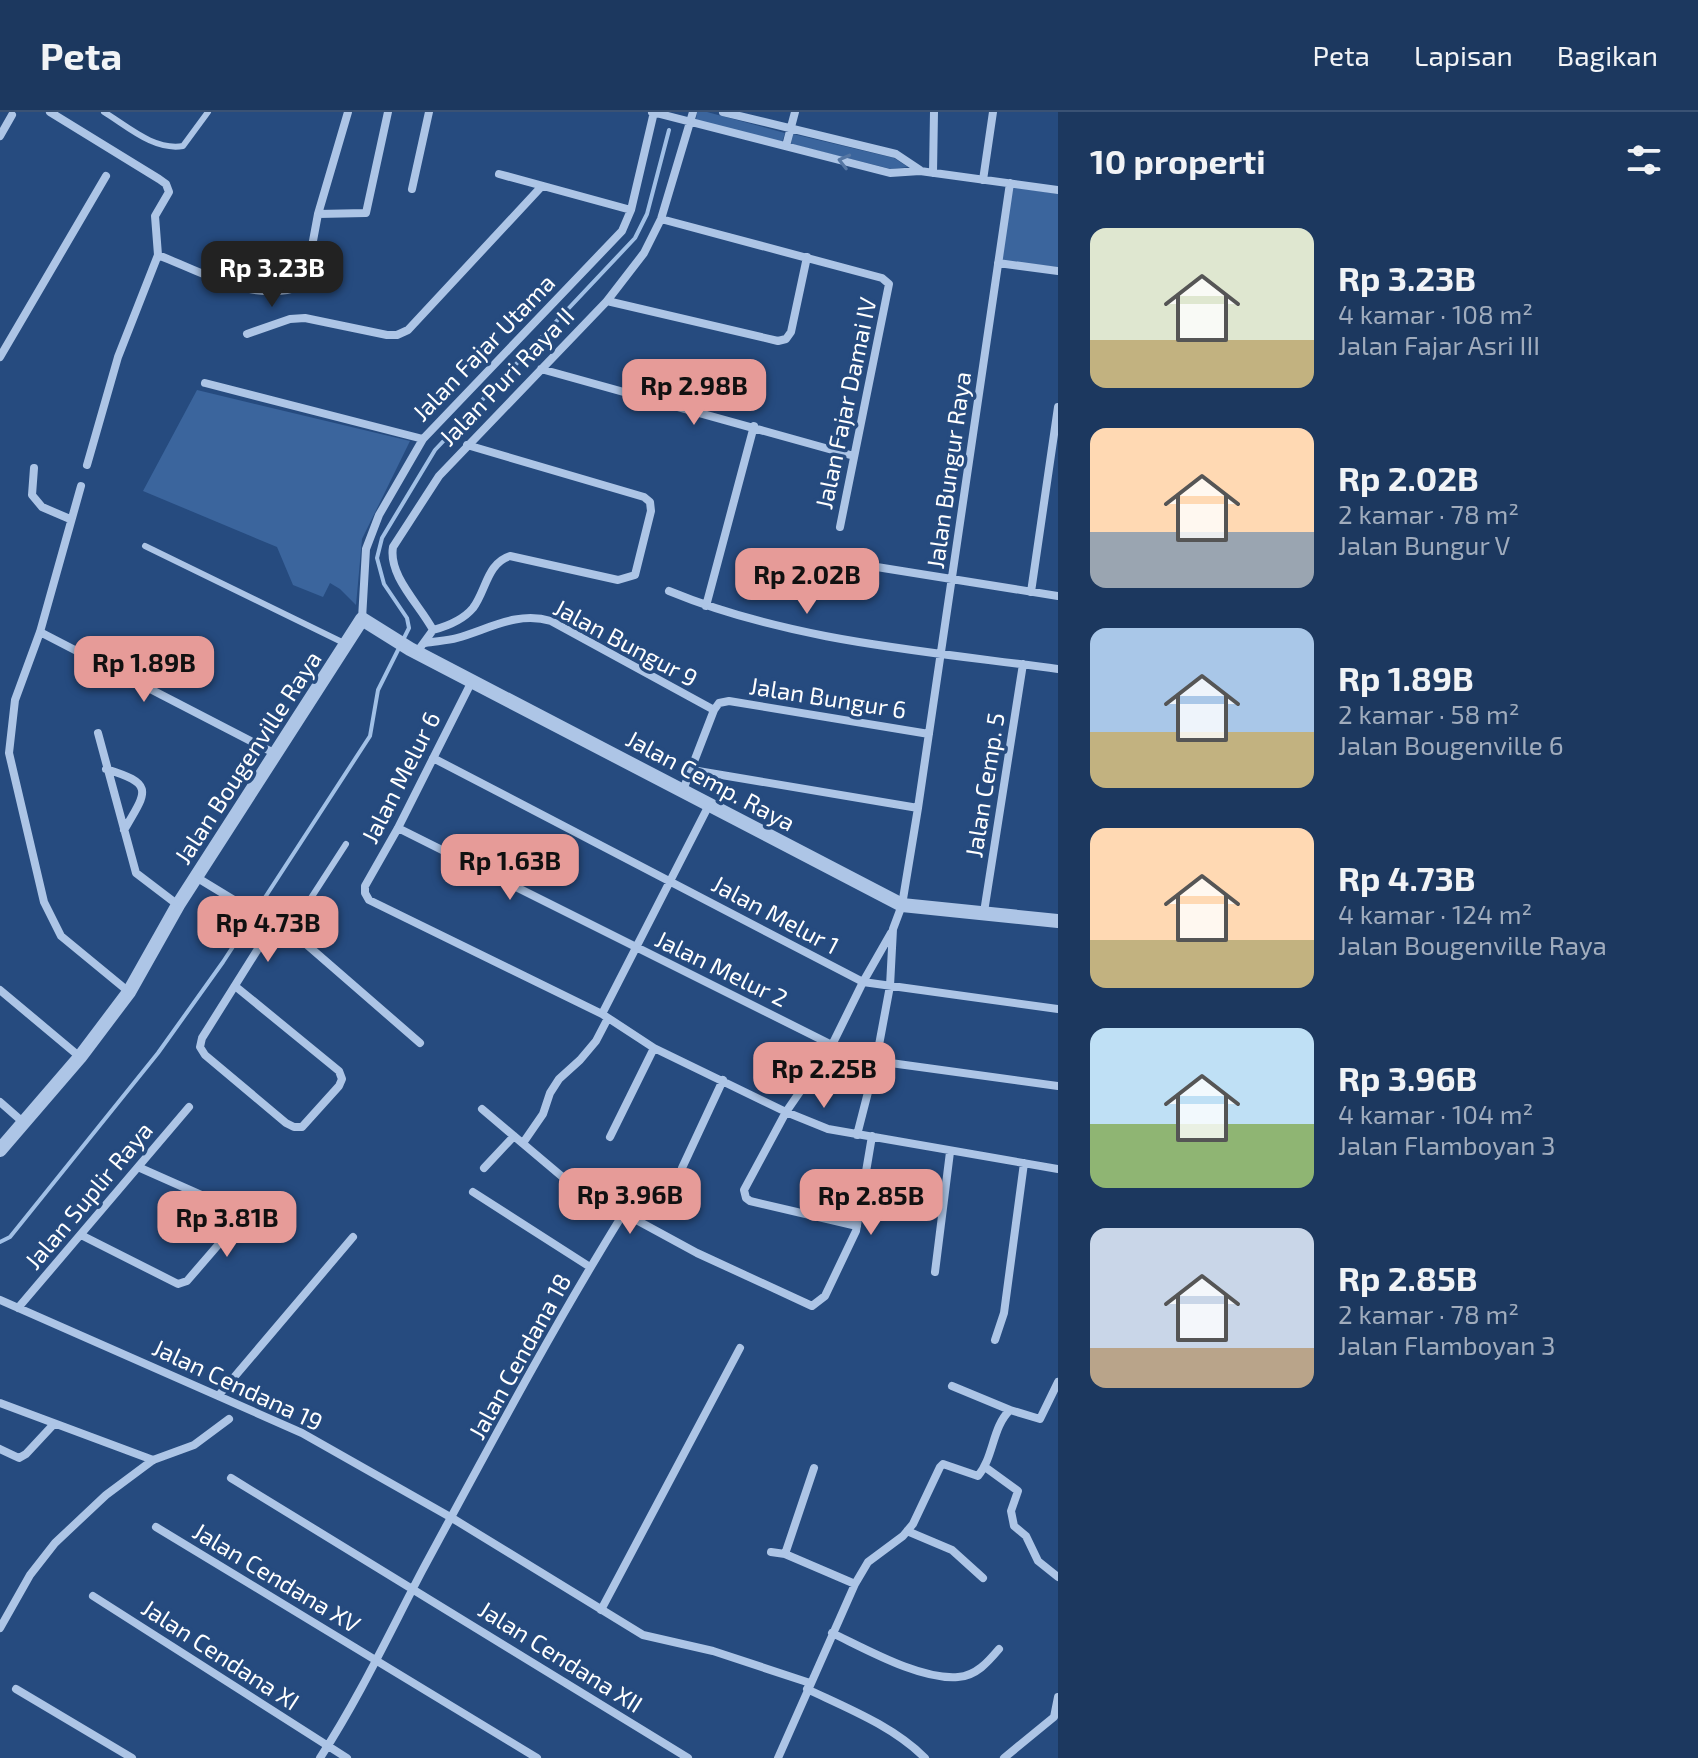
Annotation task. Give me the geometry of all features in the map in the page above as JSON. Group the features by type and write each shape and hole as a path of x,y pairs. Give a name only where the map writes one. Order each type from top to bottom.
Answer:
{"street":[{"path":"50,112 166,184 168,194 155,216 158,255 118,357 87,465"},
{"path":"158,255 254,292 274,294 301,286 305,281 318,214 348,112"},
{"path":"318,214 366,213 388,112"},
{"path":"412,189 429,112"},
{"path":"723,112 896,154 920,171"},
{"path":"786,146 795,112"},
{"path":"933,173 934,112"},
{"path":"983,180 993,112"},
{"path":"656,113 679,119 692,117 890,173 920,171 1058,190"},
{"name":"Jalan Fajar Utama","path":"362,619 366,549 379,515 423,439 617,237 631,210 656,113"},
{"path":"0,136 12,115"},
{"name":"Jalan Puri Raya II","path":"433,630 396,573 391,559 393,547 439,476 607,301 644,253 661,219 692,117"},
{"path":"499,174 631,210"},
{"path":"0,357 106,176"},
{"name":"Jalan Bungur Raya","path":"893,929 902,905 918,808 1010,183"},
{"path":"247,334 290,319 315,319 387,335 408,330 542,186"},
{"name":"Jalan Fajar Damai IV","path":"661,219 882,278 889,284 840,527"},
{"path":"607,301 778,341 786,339 791,332 807,257"},
{"path":"998,263 1058,271"},
{"path":"541,369 854,456"},
{"path":"205,383 423,439"},
{"path":"1031,592 1058,407"},
{"path":"706,606 754,426"},
{"path":"417,648 433,630 461,619 473,608 501,559 510,556 618,580 635,575 651,511 650,502 644,497 467,445"},
{"path":"34,468 32,495 42,507 70,519"},
{"path":"81,486 40,632 15,700 9,753 44,902 61,936 129,992"},
{"path":"826,590 827,564 833,560 1058,596"},
{"path":"669,591 734,616 830,638 1058,669"},
{"name":"Jalan Bungur 9","path":"417,648 513,619 538,617 551,621 714,710"},
{"name":"Jalan Cemp. Raya","path":"362,619 389,638 417,648 472,681 902,905 1058,921"},
{"name":"Jalan Bougenville Raya","path":"0,1150 80,1057 129,992 178,905 362,619"},
{"path":"40,632 274,753"},
{"name":"Jalan Cemp. 5","path":"984,912 1023,664"},
{"name":"Jalan Melur 6","path":"472,681 398,828 365,886 365,893 369,900 605,1016"},
{"name":"Jalan Bungur 6","path":"683,790 719,703 729,701 929,734"},
{"path":"98,733 136,873 178,905"},
{"name":"Jalan Melur 1","path":"433,758 863,982 1058,1009"},
{"path":"106,769 136,778 141,784 141,802 124,830"},
{"path":"692,770 918,808"},
{"path":"523,1143 543,1114 559,1079 588,1050 709,805"},
{"name":"Jalan Melur 2","path":"398,828 832,1045"},
{"path":"196,877 262,919 289,932 420,1043"},
{"path":"235,986 339,1071 342,1079 339,1086 302,1127 286,1123 205,1055 200,1047 202,1038 273,925"},
{"path":"857,1226 750,1201 744,1194 745,1183 786,1112 832,1045 893,929"},
{"path":"857,1135 876,1061 890,986 893,929"},
{"path":"0,990 80,1057"},
{"path":"605,1016 654,1048 828,1129 1058,1169"},
{"path":"610,1137 654,1048"},
{"path":"876,1061 1058,1086"},
{"path":"682,1168 723,1080"},
{"path":"0,1102 24,1123"},
{"name":"Jalan Suplir Raya","path":"18,1308 189,1107"},
{"path":"482,1109 572,1185 697,1253 812,1306 825,1296 857,1226 872,1136"},
{"path":"484,1168 514,1136"},
{"path":"935,1272 950,1152"},
{"path":"995,1340 1004,1313 1024,1163"},
{"path":"81,1235 178,1284 187,1281 237,1223 235,1210 138,1167"},
{"path":"473,1192 590,1267"},
{"name":"Jalan Cendana 18","path":"320,1758 377,1662 438,1541 590,1267 623,1214"},
{"path":"219,1395 353,1237"},
{"name":"Jalan Cendana 19","path":"0,1300 302,1433 452,1518 653,1639 713,1651 808,1686 889,1730 925,1758"},
{"path":"601,1610 740,1348"},
{"path":"952,1386 1040,1419 1058,1382"},
{"path":"0,1403 153,1460"},
{"path":"778,1758 832,1633 868,1562 907,1531 943,1464 978,1476 985,1467 1003,1417 1010,1410"},
{"path":"0,1628 4,1615 55,1543 106,1495 153,1460 194,1445 229,1419"},
{"path":"0,1449 19,1458 53,1425"},
{"path":"985,1467 1018,1491 1010,1519 1026,1536 1038,1561 1058,1577"},
{"path":"785,1554 814,1468"},
{"name":"Jalan Cendana XII","path":"231,1478 688,1758"},
{"name":"Jalan Cendana XV","path":"156,1527 537,1758"},
{"path":"907,1531 952,1550 983,1578"},
{"path":"771,1552 785,1554 855,1584"},
{"name":"Jalan Cendana XI","path":"93,1596 347,1758"},
{"path":"832,1633 922,1672 949,1676 960,1677 978,1671 999,1649"},
{"path":"16,1689 132,1758"},
{"path":"1004,1758 1054,1717 1058,1697"}],"lane":[{"path":"104,112 157,144 170,148 183,146 208,112"},
{"path":"145,546 346,644"},
{"path":"289,932 346,844"}],"shaded area":[{"path":"697,112 785,133 782,142 696,120"},
{"path":"793,134 894,158 908,167 891,169 791,144"},
{"path":"1012,187 1058,194 1058,267 1002,261"},
{"path":"197,390 410,441 362,539 356,605 330,583 323,597 293,585 277,547 143,491"}],"waterway":[{"path":"0,1242 10,1237 158,1053 223,962 370,736 378,690 409,628 407,618 384,584 377,558 382,538 435,450 635,238 647,214 669,130"}]}
